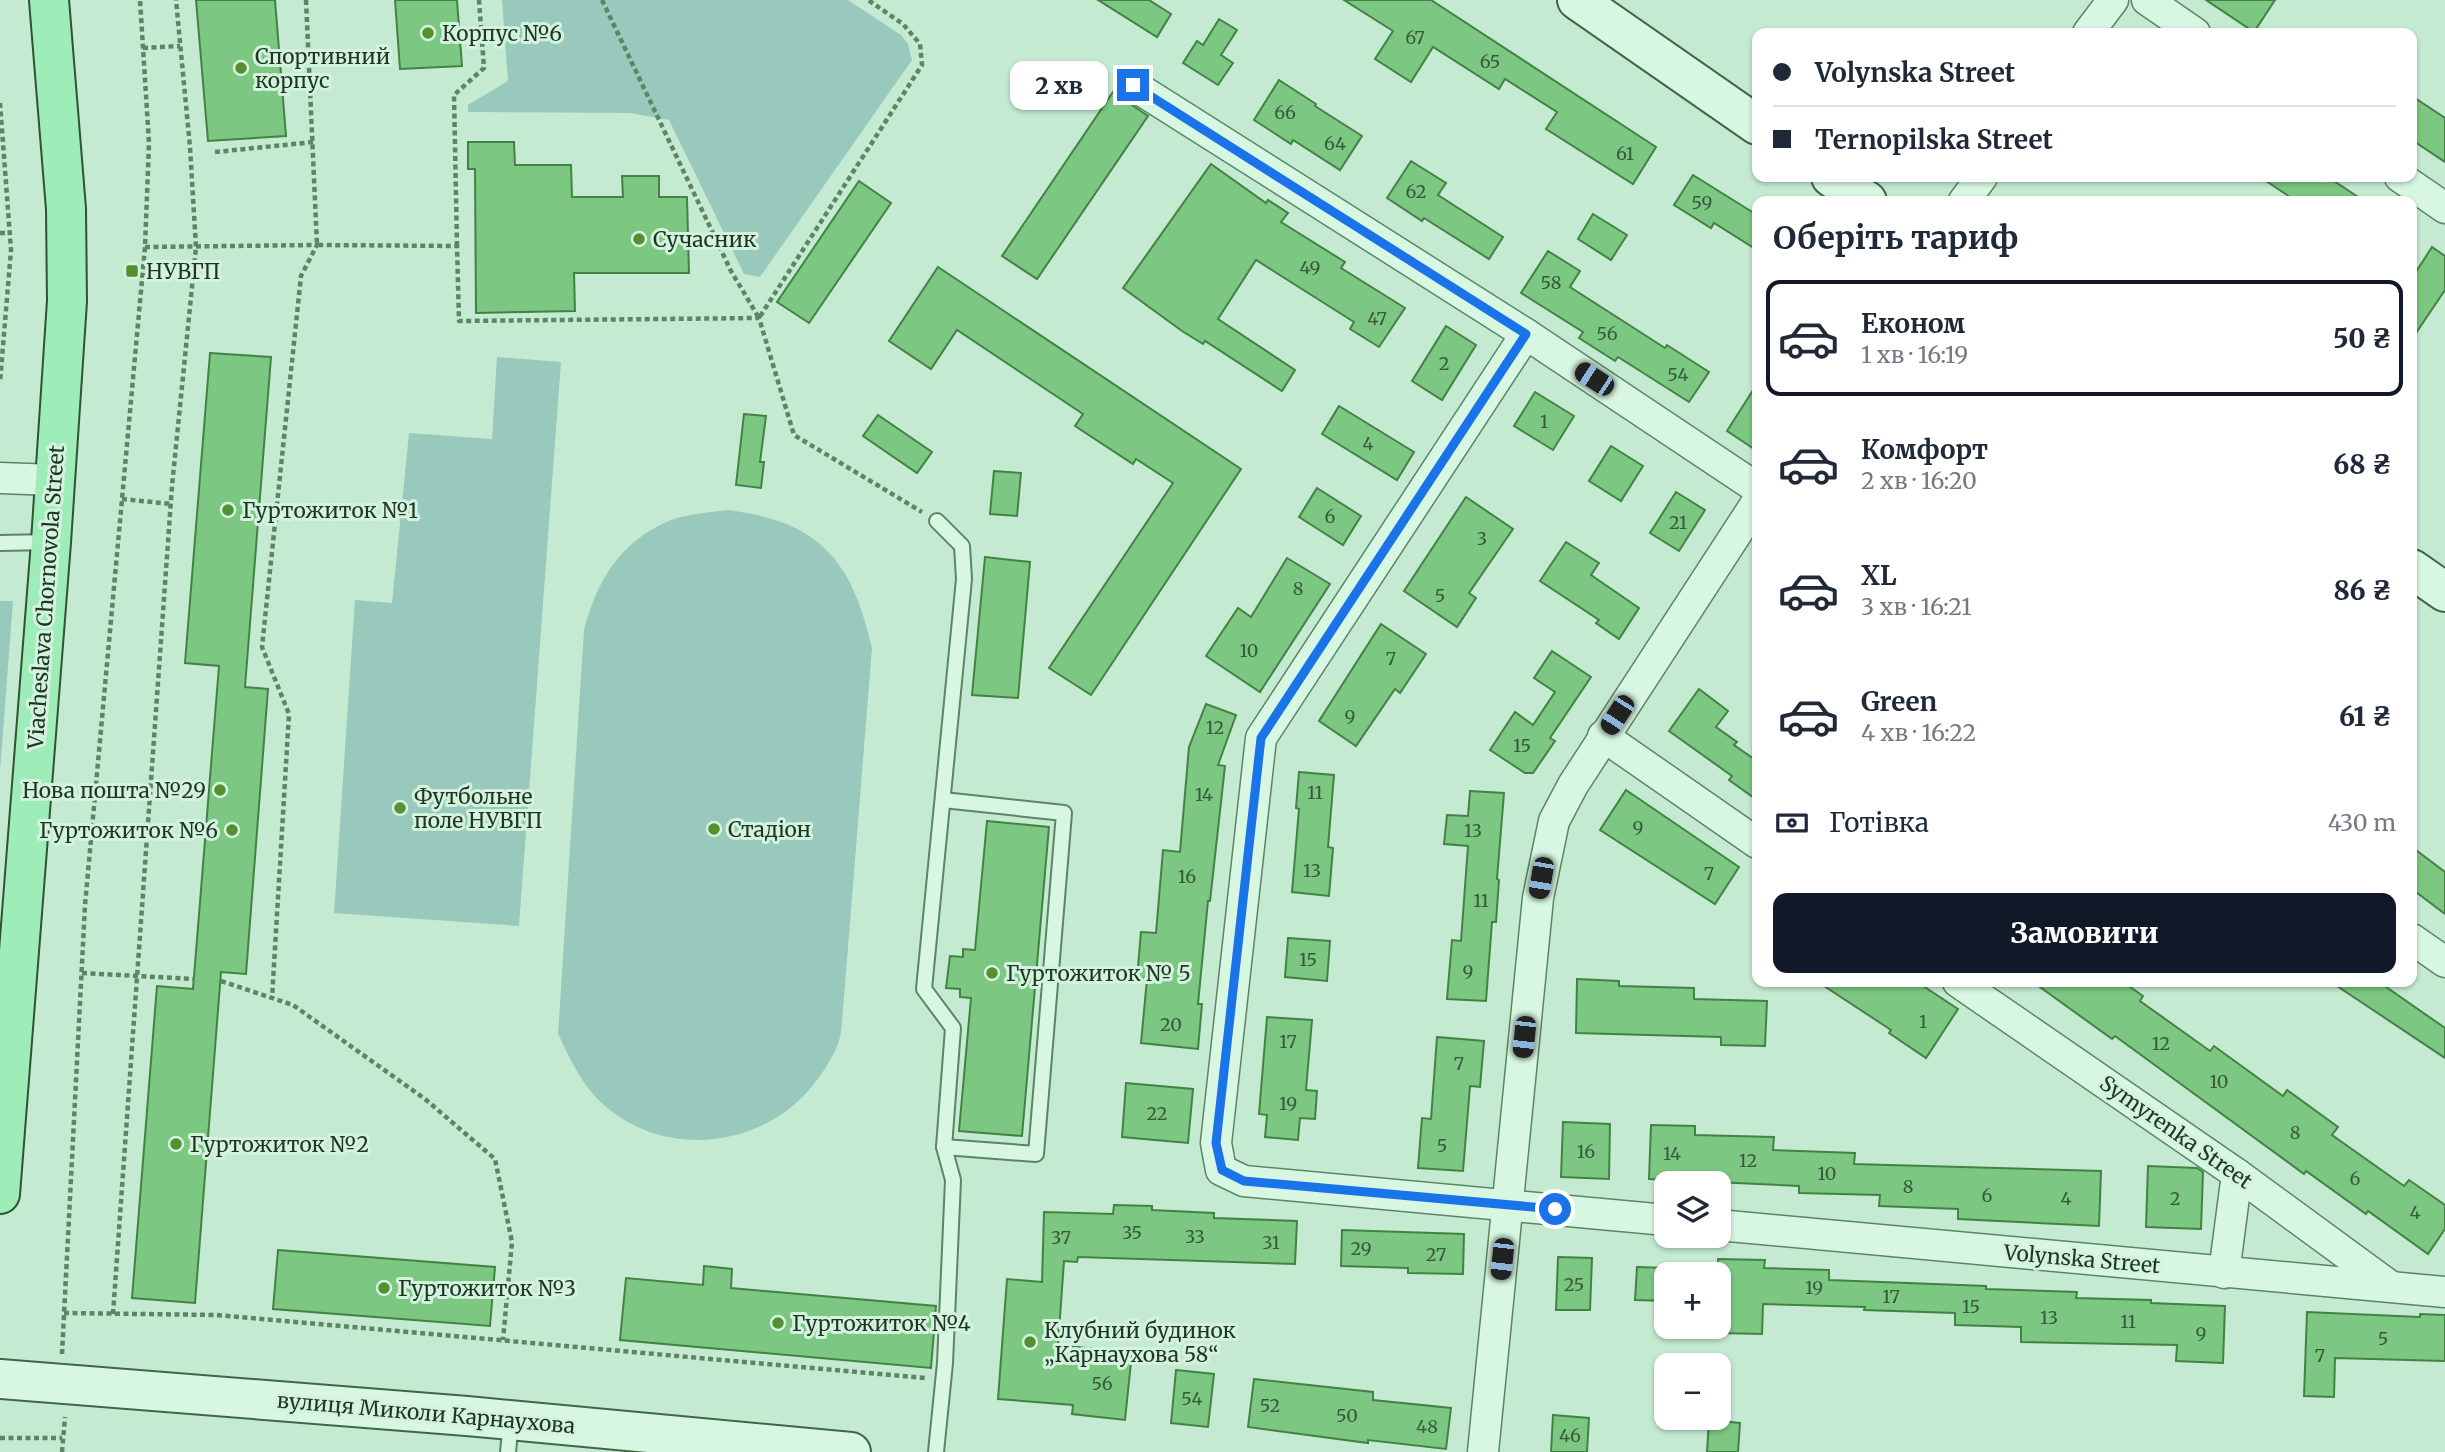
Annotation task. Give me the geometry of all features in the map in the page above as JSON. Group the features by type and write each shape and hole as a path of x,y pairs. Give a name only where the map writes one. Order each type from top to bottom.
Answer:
{"main road":[{"name":"Viacheslava Chornovola Street","path":"0,1194 67,301 66,222 49,0"},
{"path":"1577,0 1752,122"},
{"path":"1838,182 1860,196"},
{"path":"2417,572 2445,592"},
{"name":"вулиця Миколи Карнаухова","path":"0,1379 510,1436 851,1452"}],"street":[{"path":"2092,28 2113,0"},
{"path":"2147,0 2188,28"},
{"path":"1133,85 1526,334 1752,485"},
{"path":"2407,182 2445,208"},
{"path":"1526,334 1261,738 1216,1143 1222,1170 1244,1181 1654,1219"},
{"path":"0,478 55,480"},
{"path":"1483,1452 1538,898 1554,821 1603,736 1752,510"},
{"path":"1603,736 1752,840"},
{"path":"2417,942 2445,962"},
{"name":"Symyrenka Street","path":"1965,987 2237,1174 2390,1286"},
{"path":"2224,1273 2237,1174"},
{"name":"Volynska Street","path":"1731,1226 2445,1292"}],"lane":[{"path":"936,1452 943,1380 953,1180 944,1147 953,1028 924,989 964,579 962,546 937,521"},
{"path":"0,543 51,542"},
{"path":"943,800 1064,813 1036,1154 944,1147"}],"path":[{"path":"62,1355 85,905 145,247 149,143 140,0"},
{"path":"113,1314 171,504 196,247 176,0"},
{"path":"272,998 289,714 262,648 302,276 317,244 306,0"},
{"path":"479,0 484,68 454,95 458,321 759,318"},
{"path":"602,0 731,271 759,318 794,435 937,521"},
{"path":"759,318 922,65 920,44 903,23 868,0"},
{"path":"143,48 180,46"},
{"path":"0,103 2,178 11,250 0,382"},
{"path":"215,152 314,142"},
{"path":"0,233 9,233"},
{"path":"145,247 317,244 457,246"},
{"path":"122,499 171,504"},
{"path":"82,973 194,979"},
{"path":"220,981 293,1005 403,1083 495,1159 512,1242 503,1340"},
{"path":"64,1313 217,1315 943,1380"},
{"path":"62,1452 66,1412"},
{"path":"0,1438 62,1438"}],"shaded area":[{"path":"502,0 848,0 901,35 908,44 912,60 760,277 744,274 669,120 630,113 468,112 468,105 508,81"},
{"path":"497,357 561,362 519,926 334,913 355,600 392,603 409,433 492,439"},
{"name":"Стадіон","path":"728,510 786,524 809,536 827,550 854,591 872,648 842,1024 838,1043 814,1084 793,1106 769,1122 742,1133 714,1139 685,1139 656,1134 629,1123 604,1105 583,1081 558,1034 584,630 601,583 609,570 643,535 675,519"},
{"path":"0,601 13,601 0,772"}],"building":[{"name":"Спортивний корпус","path":"196,0 275,0 286,136 208,141"},
{"name":"Корпус №6","path":"395,0 457,0 462,66 400,69"},
{"path":"1098,0 1149,0 1171,14 1157,37"},
{"path":"1344,0 1431,0 1656,147 1633,184 1546,129 1557,112 1505,79 1499,89 1433,47 1411,82 1375,59 1393,31"},
{"path":"2206,0 2275,0 2257,28 2248,28"},
{"path":"1219,19 1237,30 1221,55 1233,63 1218,85 1183,63 1197,41 1203,45"},
{"path":"1279,80 1362,136 1340,170 1293,140 1291,144 1254,120"},
{"path":"1113,92 1148,116 1037,279 1002,256"},
{"path":"2417,99 2445,118 2445,162 2417,143"},
{"path":"468,142 514,142 515,165 571,165 572,197 623,197 622,176 659,176 659,197 687,197 689,273 574,273 575,311 476,313 475,169 468,169"},
{"path":"1411,161 1446,183 1438,195 1503,237 1489,259 1387,198"},
{"path":"1211,164 1266,203 1268,200 1288,213 1281,222 1345,262 1341,268 1405,308 1379,347 1350,329 1354,322 1256,260 1218,319 1295,370 1282,391 1205,341 1203,344 1182,331 1123,288"},
{"path":"1693,175 1752,212 1752,247 1714,223 1711,228 1674,205"},
{"path":"859,181 891,203 809,323 777,302"},
{"path":"2268,182 2336,182 2356,196 2288,196"},
{"path":"1593,214 1627,235 1611,260 1578,239"},
{"path":"2432,247 2445,256 2445,290 2417,332 2417,270"},
{"path":"1548,251 1580,271 1570,287 1665,348 1667,345 1709,372 1689,402 1618,357 1615,361 1579,338 1583,332 1521,293"},
{"path":"938,267 1241,469 1091,695 1049,668 1173,483 1136,459 1133,464 1075,426 1083,414 957,330 931,369 889,341"},
{"path":"1446,326 1476,345 1442,400 1412,381"},
{"path":"210,353 271,357 245,687 268,689 246,974 221,972 195,1303 132,1298 157,986 193,989 219,666 185,663"},
{"path":"1535,392 1574,416 1553,450 1514,426"},
{"path":"1752,392 1752,448 1727,431"},
{"path":"1339,406 1414,452 1397,480 1322,434"},
{"path":"744,414 766,416 760,462 764,462 761,488 736,485"},
{"path":"878,415 932,452 917,473 863,436"},
{"path":"1611,446 1643,466 1621,501 1589,481"},
{"path":"994,471 1021,473 1017,516 990,514"},
{"path":"1317,488 1361,516 1343,545 1299,517"},
{"path":"1676,492 1705,510 1679,551 1650,533"},
{"path":"1466,497 1513,529 1469,593 1476,598 1457,627 1404,591"},
{"path":"1566,542 1599,563 1591,575 1639,608 1619,639 1596,623 1599,620 1540,581"},
{"path":"985,557 1030,562 1018,698 972,695"},
{"path":"1287,558 1330,584 1260,692 1206,656 1238,608 1251,617"},
{"path":"1381,624 1426,654 1400,693 1395,689 1356,746 1319,721"},
{"path":"1552,651 1591,677 1550,738 1555,741 1533,773 1525,773 1490,750 1515,712 1533,725 1555,692 1534,678"},
{"path":"1699,689 1728,711 1716,727 1737,742 1734,745 1752,758 1752,796 1729,780 1732,776 1669,731"},
{"path":"1206,704 1236,715 1218,765 1225,766 1198,1004 1202,1004 1198,1049 1141,1043 1147,979 1137,978 1141,932 1156,933 1163,850 1180,852 1189,747"},
{"path":"1299,772 1334,775 1328,847 1333,848 1329,896 1292,892 1299,809 1296,808"},
{"path":"1626,790 1739,867 1715,904 1600,830"},
{"path":"1470,791 1504,793 1496,922 1492,922 1486,1001 1447,999 1452,940 1461,941 1468,846 1444,844 1447,815 1468,816"},
{"name":"Гуртожиток № 5","path":"987,821 1049,827 1022,1136 959,1131 971,998 960,997 960,989 946,988 950,956 963,957 963,949 975,950"},
{"path":"2417,851 2445,872 2445,914 2417,893"},
{"path":"1288,938 1330,941 1327,981 1285,977"},
{"path":"1577,979 1619,981 1619,986 1694,988 1694,999 1767,1001 1765,1046 1721,1045 1721,1037 1576,1033"},
{"path":"1826,987 1925,987 1958,1009 1926,1058 1889,1033 1891,1030"},
{"path":"2040,987 2130,987 2143,996 2140,1001 2210,1051 2214,1046 2283,1096 2287,1090 2338,1127 2332,1135 2404,1186 2409,1180 2445,1205 2445,1229 2428,1254 2306,1171 2304,1174 2115,1036 2112,1039"},
{"path":"2338,987 2386,987 2445,1028 2445,1058"},
{"path":"1267,1017 1312,1020 1306,1090 1317,1091 1315,1119 1300,1118 1298,1140 1265,1137 1267,1115 1259,1114"},
{"path":"1437,1037 1484,1041 1480,1087 1470,1086 1463,1171 1418,1168 1422,1118 1431,1119"},
{"path":"1126,1083 1193,1089 1188,1143 1122,1137"},
{"path":"1563,1122 1610,1124 1609,1179 1561,1177"},
{"path":"1651,1125 1695,1126 1695,1135 1774,1137 1773,1150 1855,1153 1854,1164 2101,1171 2099,1226 1958,1219 1958,1209 1879,1206 1880,1195 1799,1193 1799,1186 1731,1183 1731,1171 1654,1171 1654,1179 1649,1179"},
{"path":"2148,1166 2197,1168 2203,1172 2201,1229 2146,1227"},
{"path":"1114,1205 1214,1213 1214,1218 1297,1221 1295,1264 1078,1257 1077,1262 1064,1261 1058,1345 1132,1353 1125,1420 1072,1414 1073,1405 998,1399 1007,1279 1042,1282 1044,1212 1113,1214"},
{"path":"1342,1230 1464,1234 1463,1274 1408,1273 1408,1268 1341,1266"},
{"name":"Гуртожиток №3","path":"278,1250 495,1267 490,1326 273,1309"},
{"path":"1558,1257 1592,1258 1590,1310 1556,1310"},
{"path":"1718,1259 1765,1260 1764,1268 1829,1270 1829,1280 1986,1286 1986,1289 2077,1292 2076,1298 2225,1306 2223,1363 2176,1361 2177,1345 2021,1342 2021,1327 1955,1325 1955,1313 1864,1310 1865,1307 1763,1304 1762,1334 1731,1333 1731,1262 1718,1262"},
{"name":"Гуртожиток №4","path":"704,1266 732,1269 731,1288 936,1306 931,1368 620,1340 626,1278 703,1285"},
{"path":"1637,1267 1654,1268 1654,1301 1635,1300"},
{"path":"2307,1312 2420,1317 2420,1314 2445,1315 2445,1361 2335,1358 2334,1397 2304,1396"},
{"path":"1176,1370 1214,1374 1208,1427 1171,1423"},
{"path":"1254,1379 1373,1392 1373,1400 1451,1408 1446,1449 1368,1440 1368,1443 1248,1427"},
{"path":"1553,1415 1589,1418 1587,1452 1551,1452"},
{"path":"1731,1422 1740,1423 1738,1452 1707,1452 1708,1430 1731,1430"}],"place":[{"name":"Корпус №6","path":"428,33"},
{"name":"Спортивний корпус","path":"241,68"},
{"name":"Сучасник","path":"639,239"},
{"name":"НУВГП","path":"132,271"},
{"name":"Гуртожиток №1","path":"228,510"},
{"name":"Нова пошта №29","path":"220,790"},
{"name":"Футбольне поле НУВГП","path":"400,808"},
{"name":"Стадіон","path":"714,829"},
{"name":"Гуртожиток №6","path":"232,830"},
{"name":"Гуртожиток № 5","path":"992,973"},
{"name":"Гуртожиток №2","path":"176,1144"},
{"name":"Гуртожиток №3","path":"384,1288"},
{"name":"Гуртожиток №4","path":"778,1323"},
{"name":"Клубний будинок „Карнаухова 58“","path":"1030,1342"}],"route":[{"path":"1133,85 1526,334 1261,738 1216,1143 1222,1170 1244,1181 1555,1209"}]}
